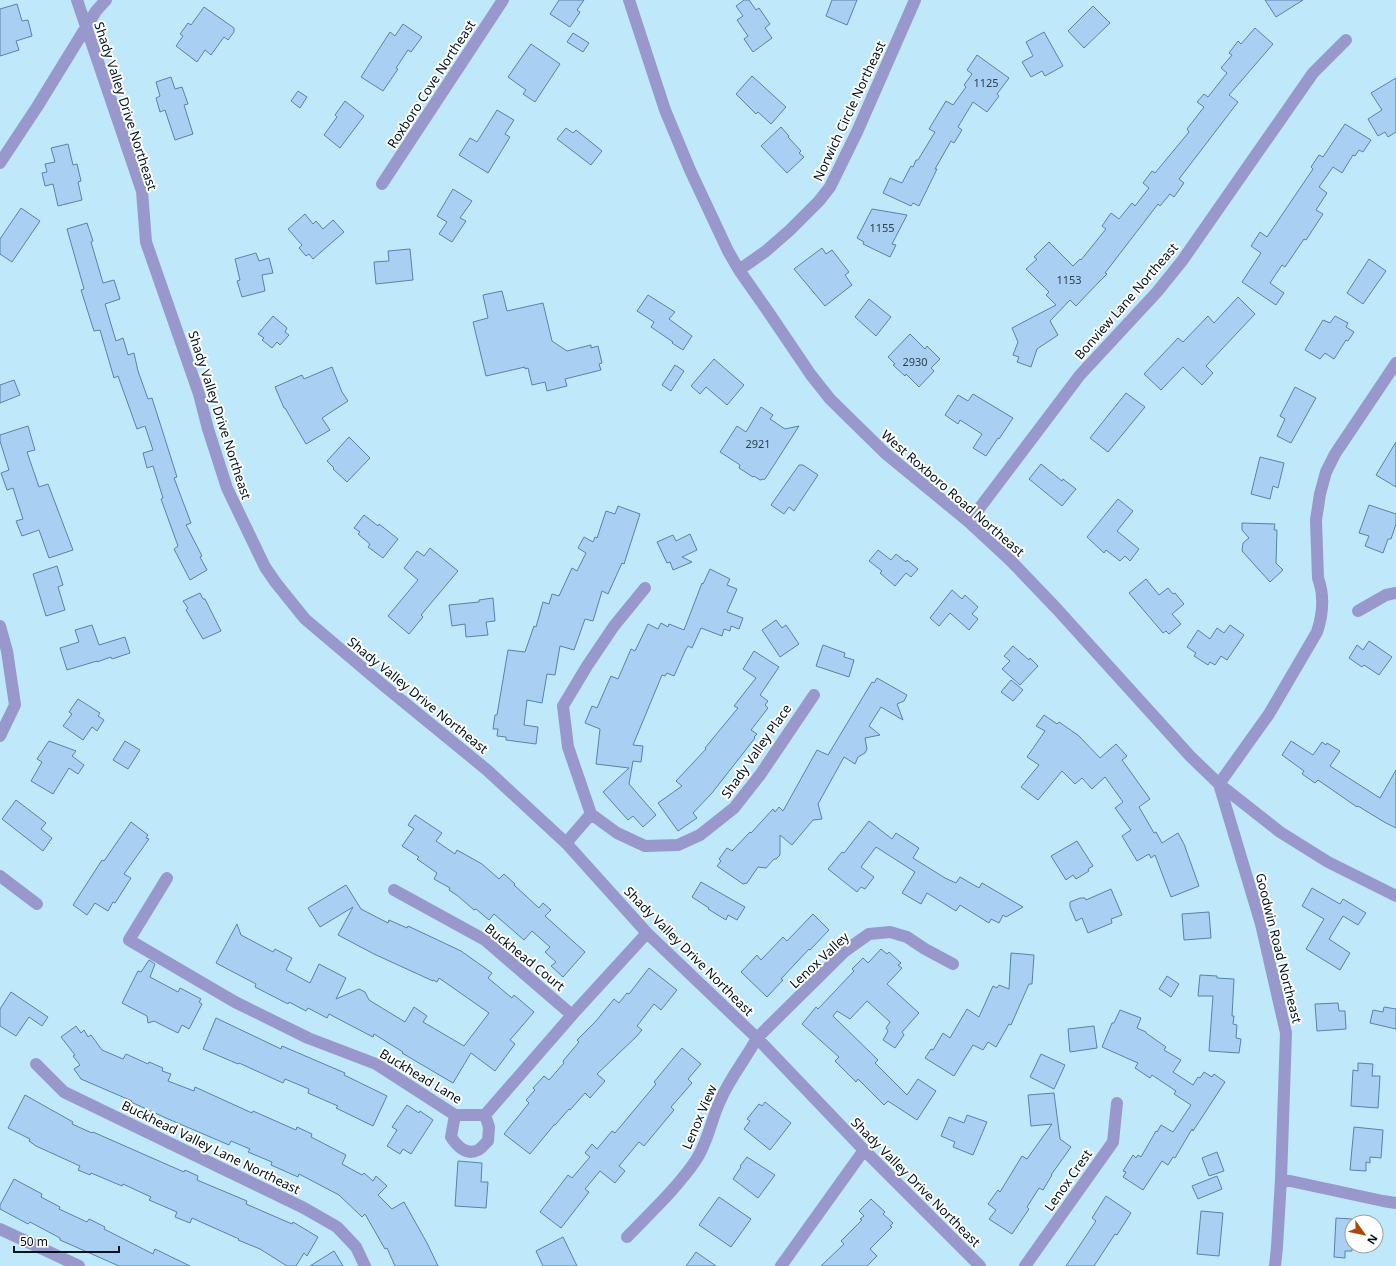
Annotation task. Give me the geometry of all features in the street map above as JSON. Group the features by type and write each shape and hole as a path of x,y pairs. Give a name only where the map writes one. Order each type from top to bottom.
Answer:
{"street":[{"name":"Shady Valley Drive Northeast","path":"77,0 142,191 146,242 199,394 208,429 227,488 265,566 276,583 305,619 383,686 487,770 566,843 647,932 757,1038 864,1150 980,1266"},
{"path":"0,163 37,107 96,11 106,0"},
{"name":"Roxboro Cove Northeast","path":"382,184 503,0"},
{"name":"West Roxboro Road Northeast","path":"629,0 665,110 690,170 728,251 738,270 830,400 885,453 969,522 1010,560 1056,608 1190,756 1219,784 1280,832 1328,862 1396,896"},
{"name":"Norwich Circle Northeast","path":"738,270 766,250 790,230 819,201 830,187 857,132 915,0"},
{"name":"Bonview Lane Northeast","path":"969,522 1080,376 1157,292 1182,261 1313,73 1346,40"},
{"path":"1219,784 1269,714 1316,632 1322,618 1323,601 1321,586 1318,578 1316,520 1320,494 1326,472 1335,454 1396,363"},
{"path":"566,843 591,814 568,747 563,706 586,666 614,626 645,588"},
{"path":"1358,611 1386,595 1396,593"},
{"path":"0,626 8,652 14,704 0,736"},
{"name":"Shady Valley Place","path":"591,814 616,833 645,846 678,845 700,835 734,808 760,775 814,695"},
{"name":"Goodwin Road Northeast","path":"1219,784 1261,924 1286,1033 1281,1179 1275,1266"},
{"path":"0,876 37,904"},
{"name":"Buckhead Lane","path":"167,878 129,940 235,1002 308,1038 376,1064 455,1115 485,1115"},
{"name":"Buckhead Court","path":"394,890 485,940 572,1015"},
{"path":"455,1115 451,1137 458,1147 468,1151 478,1150 488,1141 489,1127 485,1115 647,932"},
{"name":"Lenox Valley","path":"757,1038 845,951 869,934 890,932 907,937 925,949 953,964"},
{"name":"Lenox View","path":"627,1237 687,1172 697,1158 704,1146 720,1102 740,1065 757,1038"},
{"name":"Buckhead Valley Lane Northeast","path":"36,1064 64,1092 304,1208 337,1227 356,1247 366,1266"},
{"name":"Lenox Crest","path":"1025,1266 1112,1142 1117,1103"},
{"path":"781,1266 864,1150"},
{"path":"1281,1179 1396,1203"},
{"path":"0,1229 79,1266"}],"building":[{"path":"559,0 584,0 577,10 580,12 570,27 550,14"},
{"path":"744,0 749,0 756,10 759,8 770,24 765,28 772,38 753,52 744,39 748,36 737,20 743,16 736,6"},
{"path":"832,0 857,0 847,25 826,16"},
{"path":"1265,0 1303,0 1276,17"},
{"path":"17,4 22,21 28,20 32,36 16,41 19,50 0,56 0,9"},
{"path":"1093,6 1110,23 1084,48 1068,31"},
{"path":"204,7 234,28 234,32 228,40 224,37 211,55 205,50 197,62 176,46 183,36 180,34 188,23 191,25"},
{"path":"403,24 422,37 411,52 408,50 396,68 398,69 383,91 361,77 390,32 395,36"},
{"path":"1255,28 1273,44 1229,95 1238,102 1179,179 1184,183 1174,197 1170,194 1160,206 1158,204 1105,273 1107,274 1076,306 1070,300 1050,321 1058,335 1037,349 1031,367 1017,362 1019,357 1013,355 1018,342 1012,328 1056,305 1046,295 1049,292 1026,269 1037,259 1034,257 1049,242 1073,266 1080,259 1081,260 1106,229 1102,226 1111,213 1119,219 1132,203 1135,206 1149,188 1143,183 1152,171 1155,173 1189,132 1187,129 1204,107 1197,102 1204,94 1208,97 1227,73 1221,68 1232,55 1229,53 1238,41 1241,44"},
{"path":"1044,32 1063,66 1045,76 1042,71 1031,77 1022,62 1033,56 1026,42"},
{"path":"573,33 589,43 583,52 567,42"},
{"path":"531,44 560,64 535,102 523,94 526,90 508,77"},
{"path":"977,55 1009,78 997,94 999,96 987,112 973,102 958,127 962,130 954,143 951,141 935,169 937,169 919,206 913,203 911,206 883,193 890,178 902,183 911,166 913,167 916,160 918,160 935,132 929,129 946,101 953,105 966,87 964,85 972,74 967,70"},
{"path":"752,76 786,107 771,124 758,112 756,114 736,94"},
{"path":"171,77 175,89 182,87 188,104 184,105 193,134 175,140 165,110 160,112 156,98 160,96 156,82"},
{"path":"1396,78 1396,132 1388,137 1385,132 1378,136 1368,119 1382,110 1371,93"},
{"path":"298,91 307,97 300,108 291,101"},
{"path":"345,101 364,116 340,148 324,135 337,117 335,115"},
{"path":"497,110 514,120 505,134 510,137 488,173 459,155 470,138 477,142"},
{"path":"1345,124 1371,140 1363,152 1359,150 1355,156 1353,155 1342,173 1333,167 1319,187 1327,193 1316,210 1323,214 1306,240 1304,239 1285,267 1282,265 1270,283 1284,293 1276,305 1242,282 1261,253 1251,246 1260,232 1267,237 1313,169 1311,167 1319,155 1323,157"},
{"path":"781,127 801,151 799,153 804,157 787,173 761,146"},
{"path":"566,128 573,133 576,130 602,151 591,165 557,139"},
{"path":"68,144 73,165 77,164 81,181 78,182 82,200 58,206 53,184 45,186 42,173 47,172 45,164 55,162 51,148"},
{"path":"453,189 472,201 460,218 466,221 452,242 439,234 447,222 437,216"},
{"path":"21,208 40,221 12,262 0,254 0,239"},
{"path":"872,209 907,215 892,244 896,245 890,257 863,244 864,242 857,238"},
{"path":"305,214 313,224 316,221 323,229 333,220 344,232 313,259 309,254 306,256 299,248 302,245 288,229"},
{"path":"87,223 103,283 114,280 120,299 105,304 116,341 123,338 128,355 134,353 138,371 148,399 152,398 177,477 174,478 191,523 186,525 202,556 200,557 207,570 190,580 174,549 178,546 161,499 163,498 153,466 147,468 143,453 153,450 145,426 137,429 118,376 114,378 100,330 94,331 81,290 84,289 67,229"},
{"path":"822,248 826,254 832,250 849,272 845,275 852,285 825,306 794,269"},
{"path":"410,249 413,280 376,284 374,262 389,261 388,251"},
{"path":"256,253 259,261 269,258 273,273 262,275 265,291 242,297 237,281 240,280 235,259"},
{"path":"1369,259 1386,271 1363,304 1347,293"},
{"path":"502,291 507,311 543,303 552,341 567,351 591,345 591,348 598,346 602,363 599,364 601,370 565,379 567,386 547,391 545,382 532,385 528,368 525,369 525,367 486,376 473,322 488,318 483,295"},
{"path":"648,295 675,312 669,319 692,336 683,350 651,327 654,322 637,311"},
{"path":"1238,297 1255,314 1206,366 1213,373 1202,385 1183,367 1161,390 1144,374 1178,338 1183,342 1208,316 1214,323"},
{"path":"869,299 891,317 876,336 855,317"},
{"path":"273,316 287,328 285,332 289,335 280,345 277,342 272,348 262,340 264,338 258,334"},
{"path":"1335,316 1348,323 1346,327 1354,332 1348,341 1346,340 1334,359 1325,353 1320,359 1305,350 1323,320 1330,323"},
{"path":"910,334 925,349 927,346 940,359 931,368 934,371 919,387 906,374 905,376 893,365 895,364 888,357"},
{"path":"714,359 744,385 727,405 706,387 700,394 691,386"},
{"path":"675,365 684,371 671,391 662,385"},
{"path":"332,367 342,392 348,401 322,418 330,430 306,444 284,408 275,387 302,375 304,379"},
{"path":"14,380 20,395 0,403 0,385"},
{"path":"1295,387 1316,398 1291,443 1277,436 1285,419 1280,416"},
{"path":"1126,393 1145,407 1108,452 1090,438"},
{"path":"973,394 1013,418 986,456 973,448 982,434 960,420 958,424 945,415 958,395 968,401"},
{"path":"761,407 773,415 770,419 785,429 799,426 765,479 760,480 739,468 740,465 720,452 737,426 746,432"},
{"path":"28,426 35,450 27,452 39,487 48,484 73,550 49,558 39,530 22,536 16,521 23,519 13,488 7,490 1,473 9,470 0,441 0,435"},
{"path":"349,437 370,458 347,482 327,461"},
{"path":"1396,442 1396,487 1376,475"},
{"path":"1260,457 1284,463 1278,488 1273,486 1270,499 1251,494"},
{"path":"1041,464 1062,481 1063,479 1076,489 1062,506 1029,479"},
{"path":"799,465 803,465 818,475 794,511 789,507 784,514 771,505"},
{"path":"1118,499 1133,511 1117,531 1139,549 1130,561 1125,556 1120,561 1106,550 1104,553 1087,537"},
{"path":"1369,505 1396,514 1396,524 1391,539 1388,539 1383,553 1365,546 1369,536 1359,533"},
{"path":"618,506 640,514 624,564 622,563 608,594 602,591 593,621 585,619 574,650 560,646 555,675 547,674 542,703 527,700 524,725 538,727 536,744 506,740 506,737 497,736 498,729 493,729 495,715 497,715 508,650 525,652 534,626 536,627 543,602 549,604 552,594 559,596 572,568 577,571 586,553 578,548 584,537 593,542 595,537 597,538 606,511 615,514"},
{"path":"364,515 378,526 379,524 398,539 383,558 368,547 370,544 358,534 360,532 354,528"},
{"path":"1242,523 1275,524 1274,530 1277,530 1276,563 1283,570 1270,582 1242,551 1243,543 1249,538 1242,530"},
{"path":"690,534 697,550 682,557 692,562 673,570 670,562 667,563 657,542 673,535 676,541"},
{"path":"430,548 458,571 421,615 423,617 409,634 388,616 418,580 404,568 417,551 424,556"},
{"path":"878,550 891,560 896,554 906,562 907,560 918,569 911,577 906,573 895,586 880,573 882,571 869,561"},
{"path":"57,566 63,585 58,587 65,610 46,616 33,574"},
{"path":"710,569 730,579 727,585 737,589 727,612 743,618 739,629 731,626 730,631 724,629 722,636 701,628 692,648 688,646 686,649 674,676 667,673 665,676 662,675 633,745 643,746 641,762 633,761 629,784 656,815 643,827 633,816 628,820 603,792 629,768 596,764 600,729 585,723 592,706 597,708 611,676 618,679 631,649 635,651 648,624 658,629 661,623 668,627 669,624 684,630 702,583 703,584"},
{"path":"1146,579 1159,595 1168,588 1173,594 1175,593 1184,604 1172,614 1181,624 1169,634 1166,631 1163,633 1129,593"},
{"path":"952,590 962,599 965,595 978,607 972,614 978,619 969,630 950,613 939,626 930,618"},
{"path":"200,593 203,599 205,599 221,631 203,639 186,610 188,608 183,601"},
{"path":"493,598 495,621 486,622 488,635 466,637 465,624 452,626 449,605 479,602 479,600"},
{"path":"776,620 782,628 786,625 799,644 780,657 762,630"},
{"path":"92,625 99,645 125,637 130,653 67,670 60,648 79,642 75,630"},
{"path":"1230,625 1244,635 1227,660 1221,656 1215,665 1210,662 1208,665 1194,656 1196,653 1187,647 1198,630 1210,639 1217,628 1224,633"},
{"path":"1369,641 1392,657 1379,675 1364,665 1362,667 1349,658 1357,645 1363,650"},
{"path":"823,645 845,653 844,657 854,660 849,677 816,666"},
{"path":"1013,646 1029,660 1030,658 1038,666 1020,685 1002,669 1010,661 1004,656"},
{"path":"754,651 779,667 760,695 768,701 765,705 768,708 751,730 757,734 754,737 755,738 712,793 693,813 697,818 678,831 658,803 682,786 676,781 706,749 705,748 738,708 734,706 756,678 743,669"},
{"path":"877,678 907,695 904,701 897,704 903,720 881,707 869,726 880,735 865,738 867,749 865,753 858,757 855,764 844,757 818,804 822,819 813,820 792,845 780,835 780,855 766,868 758,867 747,883 743,884 717,866 721,861 719,859 727,848 732,851 773,809 775,812 779,807 783,811 817,750 828,755 872,682 874,683"},
{"path":"1011,680 1023,690 1013,701 1001,692"},
{"path":"78,699 100,713 98,716 104,720 97,731 92,727 83,740 63,726 72,714 69,712"},
{"path":"1044,715 1057,724 1059,722 1079,736 1100,758 1116,744 1127,756 1122,760 1150,799 1139,807 1154,833 1156,832 1162,843 1178,833 1185,846 1199,886 1171,897 1155,855 1151,858 1149,854 1137,861 1122,836 1131,830 1115,808 1123,802 1105,777 1092,789 1082,778 1075,784 1062,771 1038,800 1021,787 1039,765 1027,757 1045,731 1036,726"},
{"path":"49,741 76,751 72,756 84,765 78,774 69,768 53,794 31,781 42,762 37,759"},
{"path":"125,741 140,750 128,769 113,760"},
{"path":"1291,741 1313,755 1322,742 1326,745 1327,743 1340,751 1330,766 1380,798 1396,770 1396,828 1358,806 1357,807 1318,780 1315,783 1302,774 1304,771 1282,755"},
{"path":"16,800 46,823 41,829 52,838 43,851 2,819"},
{"path":"415,815 442,833 436,841 455,854 457,850 482,864 499,879 504,874 539,908 543,903 551,910 545,916 585,952 563,977 551,966 556,962 545,952 550,947 532,931 524,940 494,914 489,920 449,890 450,888 434,879 437,873 417,859 419,857 402,846 414,829 408,825"},
{"path":"869,821 892,839 896,833 919,848 913,858 945,878 956,883 960,877 979,888 982,883 1023,907 1006,917 1003,915 999,923 991,919 989,923 960,905 956,911 927,893 921,904 902,893 915,872 876,847 861,867 874,877 865,889 861,887 857,892 828,869 842,852 844,853"},
{"path":"131,822 148,835 146,838 149,839 124,874 131,878 108,911 95,903 87,915 73,905 102,860 104,861"},
{"path":"1077,841 1093,866 1088,869 1089,871 1076,879 1073,875 1066,880 1051,856"},
{"path":"701,882 745,907 737,920 728,915 726,920 692,897"},
{"path":"346,885 361,909 388,923 389,920 407,928 408,926 461,951 492,973 488,978 512,998 514,995 534,1012 510,1040 515,1044 495,1071 471,1053 453,1083 402,1053 403,1052 374,1034 373,1037 329,1014 327,1018 308,1008 306,1011 289,1002 288,1004 255,987 256,984 216,963 237,924 241,935 273,952 275,949 292,958 286,970 310,983 319,964 346,978 336,999 359,989 365,992 369,1000 405,1022 414,1007 427,1016 423,1022 464,1046 489,1013 439,978 437,982 433,981 374,954 338,935 353,907 320,927 308,908"},
{"path":"1312,888 1340,904 1343,899 1366,913 1358,925 1343,916 1329,939 1350,953 1340,970 1306,949 1324,919 1302,906"},
{"path":"1111,889 1122,915 1111,919 1112,923 1088,933 1082,918 1076,921 1070,907 1070,902 1080,898 1085,898 1086,900"},
{"path":"1209,912 1211,938 1184,940 1182,914"},
{"path":"813,914 829,930 781,979 783,980 767,997 741,972 757,955 761,960 783,937 787,941"},
{"path":"881,949 887,954 889,952 901,963 898,965 902,968 887,984 919,1013 902,1032 904,1035 895,1048 883,1040 888,1031 886,1028 890,1022 867,1001 850,1019 837,1011 833,1016 878,1060 875,1063 907,1095 918,1079 936,1091 917,1120 888,1101 884,1105 858,1079 856,1082 835,1061 839,1057 802,1024 816,1007 818,1009 854,971 852,969 863,958 868,963"},
{"path":"1011,953 1034,955 1032,984 1029,984 1011,1025 1009,1024 996,1047 988,1042 983,1050 973,1045 954,1076 925,1058 931,1049 933,1050 943,1033 950,1038 967,1009 979,1017 993,986 997,988 999,985 1009,989"},
{"path":"149,960 155,964 150,977 178,992 180,988 201,999 199,1002 202,1004 189,1029 182,1025 178,1033 154,1021 148,1023 147,1016 122,1003 138,971 141,972"},
{"path":"649,968 677,990 661,1010 654,1004 637,1026 642,1030 597,1074 605,1081 590,1098 585,1093 554,1125 530,1154 504,1134 529,1103 526,1100 535,1090 533,1088 544,1076 549,1080 564,1063 563,1061 579,1042 577,1040 596,1021 614,999 619,1003 627,993 629,994"},
{"path":"1200,975 1234,979 1232,1016 1234,1016 1233,1024 1237,1025 1236,1038 1241,1039 1239,1053 1209,1051 1213,996 1198,996"},
{"path":"1167,976 1179,984 1171,997 1159,989"},
{"path":"11,992 48,1017 42,1026 29,1017 16,1036 0,1026 0,1009"},
{"path":"1338,1003 1339,1011 1345,1011 1346,1029 1317,1031 1315,1004"},
{"path":"1384,1007 1396,1009 1396,1029 1370,1023 1373,1010 1383,1012"},
{"path":"1120,1010 1141,1018 1137,1028 1146,1032 1166,1047 1164,1050 1181,1060 1173,1072 1193,1085 1198,1077 1200,1078 1204,1072 1212,1077 1214,1074 1225,1082 1193,1131 1192,1129 1175,1158 1173,1157 1168,1165 1162,1161 1143,1190 1123,1177 1126,1172 1123,1171 1133,1155 1136,1158 1138,1155 1141,1157 1161,1125 1173,1132 1191,1105 1174,1094 1176,1091 1152,1075 1150,1078 1135,1068 1138,1063 1102,1047 1112,1023 1114,1023"},
{"path":"216,1018 281,1049 282,1046 345,1073 344,1075 387,1096 373,1126 336,1108 338,1106 308,1093 309,1089 285,1079 283,1083 203,1049"},
{"path":"76,1026 81,1033 84,1030 88,1037 91,1035 102,1050 123,1059 126,1054 148,1064 149,1062 163,1068 162,1071 171,1074 168,1081 194,1091 195,1087 252,1113 253,1111 296,1130 297,1127 312,1134 311,1137 346,1155 342,1164 362,1175 364,1173 373,1181 376,1176 387,1186 378,1195 392,1209 404,1202 438,1266 395,1266 387,1248 385,1249 365,1214 362,1217 339,1195 299,1174 298,1177 271,1165 272,1162 248,1152 250,1149 231,1141 229,1145 81,1079 74,1069 80,1065 73,1056 75,1055 61,1037"},
{"path":"1094,1026 1097,1048 1070,1052 1068,1029"},
{"path":"682,1048 701,1064 688,1079 692,1083 671,1107 674,1110 644,1146 639,1142 619,1166 625,1171 615,1183 600,1171 585,1189 589,1192 561,1228 540,1212 568,1175 572,1178 590,1157 585,1153 592,1144 597,1149 612,1131 615,1133 656,1084 654,1082"},
{"path":"1041,1054 1065,1065 1054,1089 1030,1077"},
{"path":"1358,1063 1373,1064 1372,1076 1380,1076 1378,1108 1351,1106 1353,1070 1358,1071"},
{"path":"1054,1093 1060,1139 1071,1147 1051,1175 1043,1190 1039,1188 1027,1207 1029,1209 1012,1234 989,1219 996,1210 988,1204 998,1190 1000,1192 1022,1156 1027,1159 1052,1124 1031,1126 1028,1095"},
{"path":"25,1095 73,1122 72,1124 184,1172 185,1170 198,1176 197,1180 247,1201 246,1204 292,1224 293,1222 318,1237 307,1256 304,1253 296,1266 287,1266 260,1249 192,1218 190,1223 175,1217 177,1212 149,1200 151,1197 123,1184 122,1186 91,1173 90,1175 78,1170 80,1166 36,1146 29,1141 30,1139 8,1128"},
{"path":"765,1102 791,1123 770,1150 744,1129 750,1121 747,1119 759,1104 762,1106"},
{"path":"407,1105 419,1113 420,1111 433,1120 411,1154 403,1149 400,1154 387,1146 397,1130 392,1127"},
{"path":"967,1115 987,1122 973,1155 953,1147 955,1142 941,1136 949,1117 964,1123"},
{"path":"1354,1127 1383,1130 1381,1158 1370,1157 1370,1163 1366,1162 1366,1171 1350,1170"},
{"path":"1217,1152 1224,1171 1209,1176 1202,1158"},
{"path":"747,1157 775,1175 758,1198 733,1179"},
{"path":"458,1161 482,1163 481,1182 488,1182 486,1208 455,1206"},
{"path":"1217,1176 1222,1189 1198,1199 1192,1186"},
{"path":"14,1179 42,1194 41,1197 60,1207 59,1209 87,1222 89,1219 105,1227 104,1229 153,1254 155,1249 190,1266 119,1266 60,1240 60,1238 30,1222 28,1224 0,1209 0,1205"},
{"path":"1106,1196 1131,1213 1094,1266 1066,1266 1096,1221 1092,1218"},
{"path":"719,1197 751,1219 731,1247 699,1225"},
{"path":"871,1199 885,1212 883,1214 893,1223 890,1226 892,1227 870,1249 877,1256 867,1266 821,1266 844,1244 841,1241 862,1220 860,1219 864,1216 859,1211"},
{"path":"1201,1211 1223,1213 1219,1256 1197,1254"},
{"path":"1336,1218 1344,1218 1345,1258 1334,1257"},
{"path":"563,1237 577,1266 543,1266 536,1251"},
{"path":"334,1251 343,1266 310,1266"},
{"path":"696,1252 716,1266 686,1266"}]}
